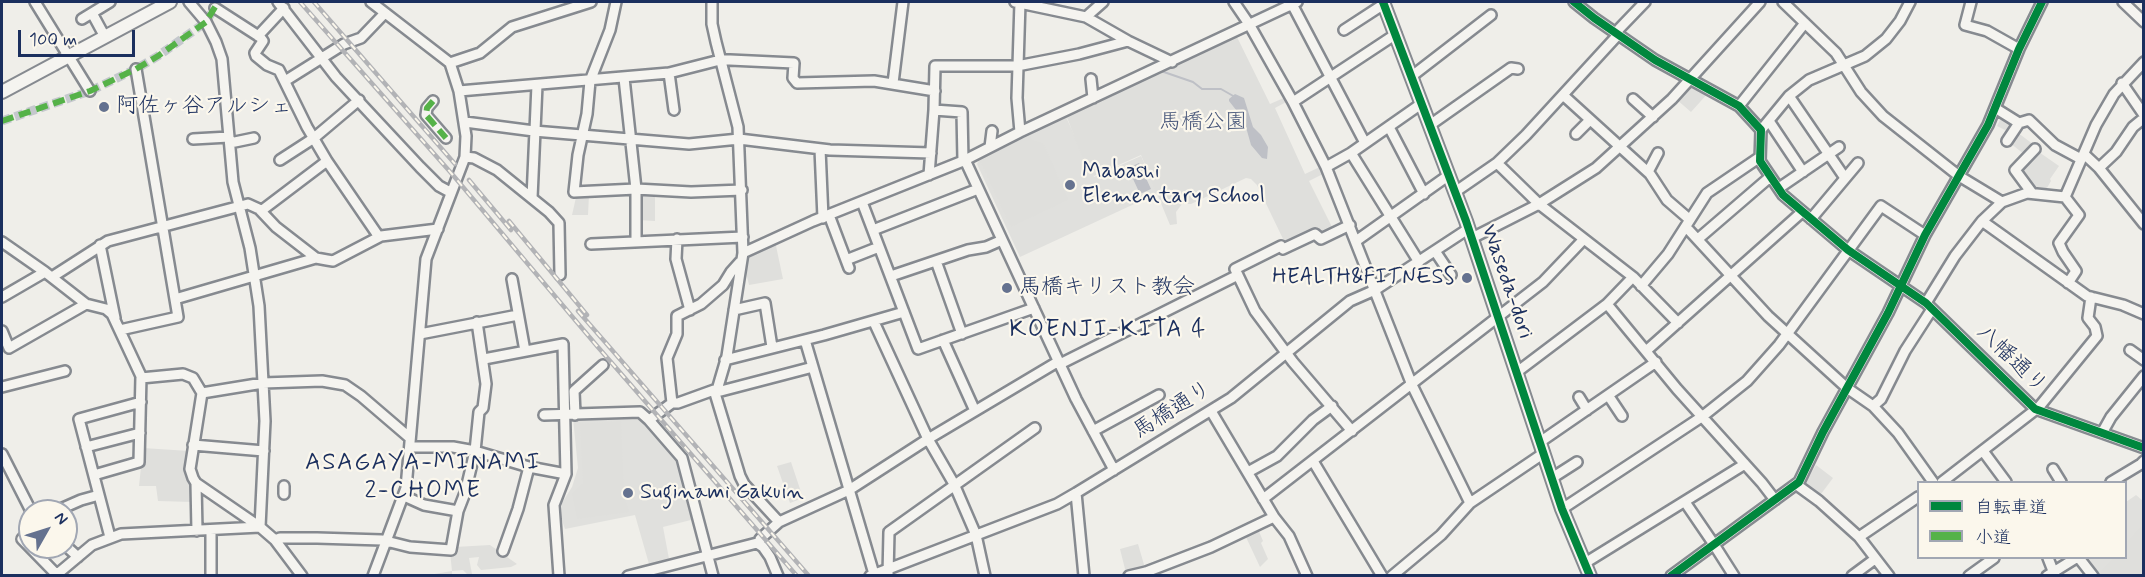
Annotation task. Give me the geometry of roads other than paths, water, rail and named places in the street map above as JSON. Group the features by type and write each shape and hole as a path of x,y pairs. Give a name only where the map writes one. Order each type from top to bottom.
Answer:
{"main road":[{"path":"2,92 170,2"},
{"name":"Waseda-dori","path":"1384,3 1499,316 1562,509 1590,576"}],"street":[{"path":"35,2 90,91"},
{"path":"82,19 110,2"},
{"path":"189,2 206,21 222,59 232,182 250,248 259,306 264,451 260,527"},
{"path":"371,2 450,63 465,122 465,157 426,259 404,496 373,576"},
{"path":"450,63 480,53 512,27 591,2"},
{"path":"616,2 610,30 590,81 574,192 636,189 691,192 742,190"},
{"path":"712,2 712,24 734,109 739,139 743,237 734,310 725,360 716,390 740,476 744,484 779,522"},
{"path":"893,84 903,2"},
{"path":"1020,132 1017,98 1017,2 1086,17 1172,62"},
{"path":"1086,17 1104,2"},
{"path":"1234,2 1293,102 1326,167 1412,385 1470,503"},
{"path":"1574,2 1655,60 1739,106 1761,130"},
{"path":"1455,192 1497,163 1563,95 1645,2"},
{"path":"1783,2 1836,53 1861,92 1883,116 1959,176 2002,202"},
{"path":"1641,286 1668,255 1707,193 1760,157 1761,130 1789,96 1809,80 1864,56 1886,39 1900,21 1910,2"},
{"path":"1971,2 1965,25 1987,32 2019,49"},
{"path":"2123,2 2144,22"},
{"path":"672,403 667,358 676,334 677,316 690,310 723,285 742,258 826,216 964,161 1020,132 1294,3 1365,143"},
{"path":"1344,30 1384,3"},
{"path":"1671,576 1713,543 1797,485 1888,313 1924,235 1988,125 2038,3"},
{"name":"馬橋通り","path":"872,575 888,573 976,535 1057,504 1211,411 1258,377 1350,301 1375,290 1435,251 1539,204 1596,168 1691,80 1754,4"},
{"path":"258,36 281,5 321,59 420,167 439,186 450,192"},
{"path":"215,8 263,41 255,53 256,56 267,65 279,70 327,161 379,237"},
{"path":"92,13 105,37"},
{"path":"285,81 344,44 361,38 384,14"},
{"path":"512,27 513,15"},
{"path":"1412,76 1491,15"},
{"path":"1739,106 1806,23"},
{"path":"1293,102 1396,34"},
{"path":"929,175 935,66 1017,66 1079,54 1128,41"},
{"path":"459,92 669,74 720,60 794,63 793,78 797,83 874,81 935,91"},
{"path":"2065,197 2096,125 2122,83 2144,62"},
{"path":"1430,125 1511,68 1518,69"},
{"path":"120,330 178,317 136,69"},
{"path":"669,74 674,110"},
{"path":"624,78 636,189 636,242"},
{"path":"1091,79 1093,98"},
{"path":"2100,168 2144,117 2122,83"},
{"path":"532,198 537,85"},
{"path":"1563,95 1648,172 1667,200 1730,276 1847,388 1873,406 1898,433 1932,481"},
{"path":"1789,96 1845,178"},
{"path":"1633,99 1653,117"},
{"path":"280,160 314,138 359,100"},
{"path":"433,101 427,108 426,115 446,138"},
{"path":"1326,167 1351,153 1421,104"},
{"path":"1995,108 2019,123"},
{"path":"934,110 962,112 964,161 1059,363 1114,470"},
{"path":"1576,134 1590,120"},
{"path":"2007,141 2019,123 2029,120 2055,145 2083,157 2100,168 2144,225"},
{"path":"1769,121 1803,172"},
{"path":"465,122 689,144 739,139 819,149 931,153"},
{"path":"1389,127 1424,194"},
{"path":"990,147 992,131"},
{"path":"193,139 254,138"},
{"path":"1779,188 1839,147"},
{"path":"819,149 826,216 847,264 879,247"},
{"path":"2032,193 2015,170 2035,149"},
{"path":"1351,153 1419,262"},
{"path":"1648,172 1658,153"},
{"path":"465,157 486,163 532,198 559,223 560,275"},
{"name":"八幡通り","path":"1760,157 1770,177 1802,213 1848,250 1929,306 2035,410 2144,448"},
{"path":"261,211 327,161"},
{"path":"1497,163 1539,204 1633,277 1678,323"},
{"path":"1811,219 1858,163"},
{"path":"1356,241 1449,175"},
{"path":"1698,239 1770,177"},
{"path":"873,230 978,189"},
{"path":"1873,406 1881,399 1955,256 1982,222 2002,202 2032,193 2065,197 2079,215 2059,243 2076,271 2068,283"},
{"path":"862,202 918,349 1034,308"},
{"path":"2,297 49,275 108,241 248,204 261,211 276,227 316,258"},
{"path":"1562,509 1703,416 1747,381 1787,333 1881,206 1924,235"},
{"path":"1646,351 1802,213"},
{"path":"1982,222 2091,297 2123,305 2144,314"},
{"path":"1350,225 1321,239 1315,234 1283,249 1281,246 1235,269 1255,311 1352,431"},
{"path":"175,299 316,258 333,261 379,237 438,229"},
{"path":"591,244 743,237"},
{"path":"677,239 676,259 690,310"},
{"path":"1263,499 1543,282 1584,239"},
{"path":"891,276 1002,240"},
{"path":"2,242 86,304 106,309 115,318"},
{"path":"94,475 139,462 141,402 141,378 115,318 100,245"},
{"path":"1435,251 1451,275"},
{"path":"936,261 962,334"},
{"path":"760,545 760,539 779,522 849,490 928,439 1059,363 1238,275"},
{"path":"1517,372 1607,304 1633,277"},
{"path":"512,279 525,351"},
{"path":"1945,481 2035,410 2097,336 2095,327 2088,318 2091,297"},
{"path":"734,310 765,303 772,347"},
{"path":"2,331 9,348 86,304"},
{"path":"1607,304 1775,500"},
{"path":"725,360 874,322 904,312"},
{"path":"420,334 518,315"},
{"path":"275,540 317,538 387,541 410,547 451,550 458,511 465,493 475,451 479,412 483,408 486,384 477,322"},
{"path":"874,322 928,439 954,484 976,535 986,576"},
{"path":"805,340 872,575"},
{"path":"943,340 975,411"},
{"path":"484,359 563,344 566,474 554,504 559,576"},
{"path":"2130,350 2144,360"},
{"path":"1392,576 1441,535 1470,503 1587,410 1656,362"},
{"path":"575,415 574,391 603,365"},
{"path":"649,420 672,403 716,390 721,391 813,368"},
{"path":"2,387 65,371"},
{"path":"141,378 183,374 193,378 202,393 190,469 192,478 275,540 302,576"},
{"path":"2102,434 2111,417 2144,376"},
{"path":"202,393 263,382 322,381 345,385 361,396 410,442 475,451 529,467 566,474"},
{"path":"1093,430 1159,395"},
{"path":"1608,395 1622,416"},
{"path":"1579,397 1587,410"},
{"path":"110,537 79,419 141,402"},
{"path":"1248,472 1277,456 1313,420 1332,406"},
{"path":"1211,411 1274,517 1289,536 1307,576"},
{"path":"544,415 640,412 649,420 682,459 713,576"},
{"path":"888,573 888,532 1035,428"},
{"path":"86,447 140,433"},
{"path":"193,445 264,451"},
{"path":"1983,451 2005,481"},
{"path":"2,454 25,499"},
{"path":"1313,461 1382,576"},
{"path":"2114,481 2144,461"},
{"path":"1552,478 1577,462"},
{"path":"1585,563 1745,464"},
{"path":"503,551 518,509 529,467"},
{"path":"2053,469 2060,481"},
{"path":"196,483 197,531"},
{"path":"1797,485 1819,501 1859,537 1889,576"},
{"path":"1076,493 1084,576"},
{"path":"78,501 99,495"},
{"path":"404,496 424,505 458,511"},
{"path":"1859,537 1917,498"},
{"path":"1686,502 1734,576"},
{"path":"1128,576 1146,572 1211,547 1274,517"},
{"path":"78,556 92,545 110,537 137,532 260,527"},
{"path":"211,576 212,530"},
{"path":"627,576 659,572 708,555 757,543 770,556 777,576"},
{"path":"40,559 55,575 74,559"},
{"path":"1852,576 1875,559"},
{"path":"1969,576 1993,559"},
{"path":"2048,559 2052,574 2073,559"},
{"path":"2075,559 2093,576"}],"waterway":[{"path":"1161,71 1193,82 1202,89 1221,89 1235,97"}],"tunnel":[{"path":"2,121 90,91 136,69 206,22 218,2"}],"railway":[{"path":"300,2 452,174 597,346 797,576"},
{"path":"314,2 455,164"},
{"path":"469,180 511,230"},
{"path":"509,221 587,315"},
{"path":"578,311 809,576"}],"place":[{"name":"阿佐ヶ谷アルシェ","path":"104,107"},
{"name":"Mabashi Elementary School","path":"1070,185"},
{"name":"HEALTH&FITNESS","path":"1467,278"},
{"name":"馬橋キリスト教会","path":"1007,288"},
{"name":"Suginami Gakuin","path":"628,493"}],"district":[{"name":"KOENJI-KITA 4","path":"1108,331"},
{"name":"ASAGAYA-MINAMI 2-CHOME","path":"423,478"}],"park label":[{"name":"馬橋公園","path":"1203,123"}]}
